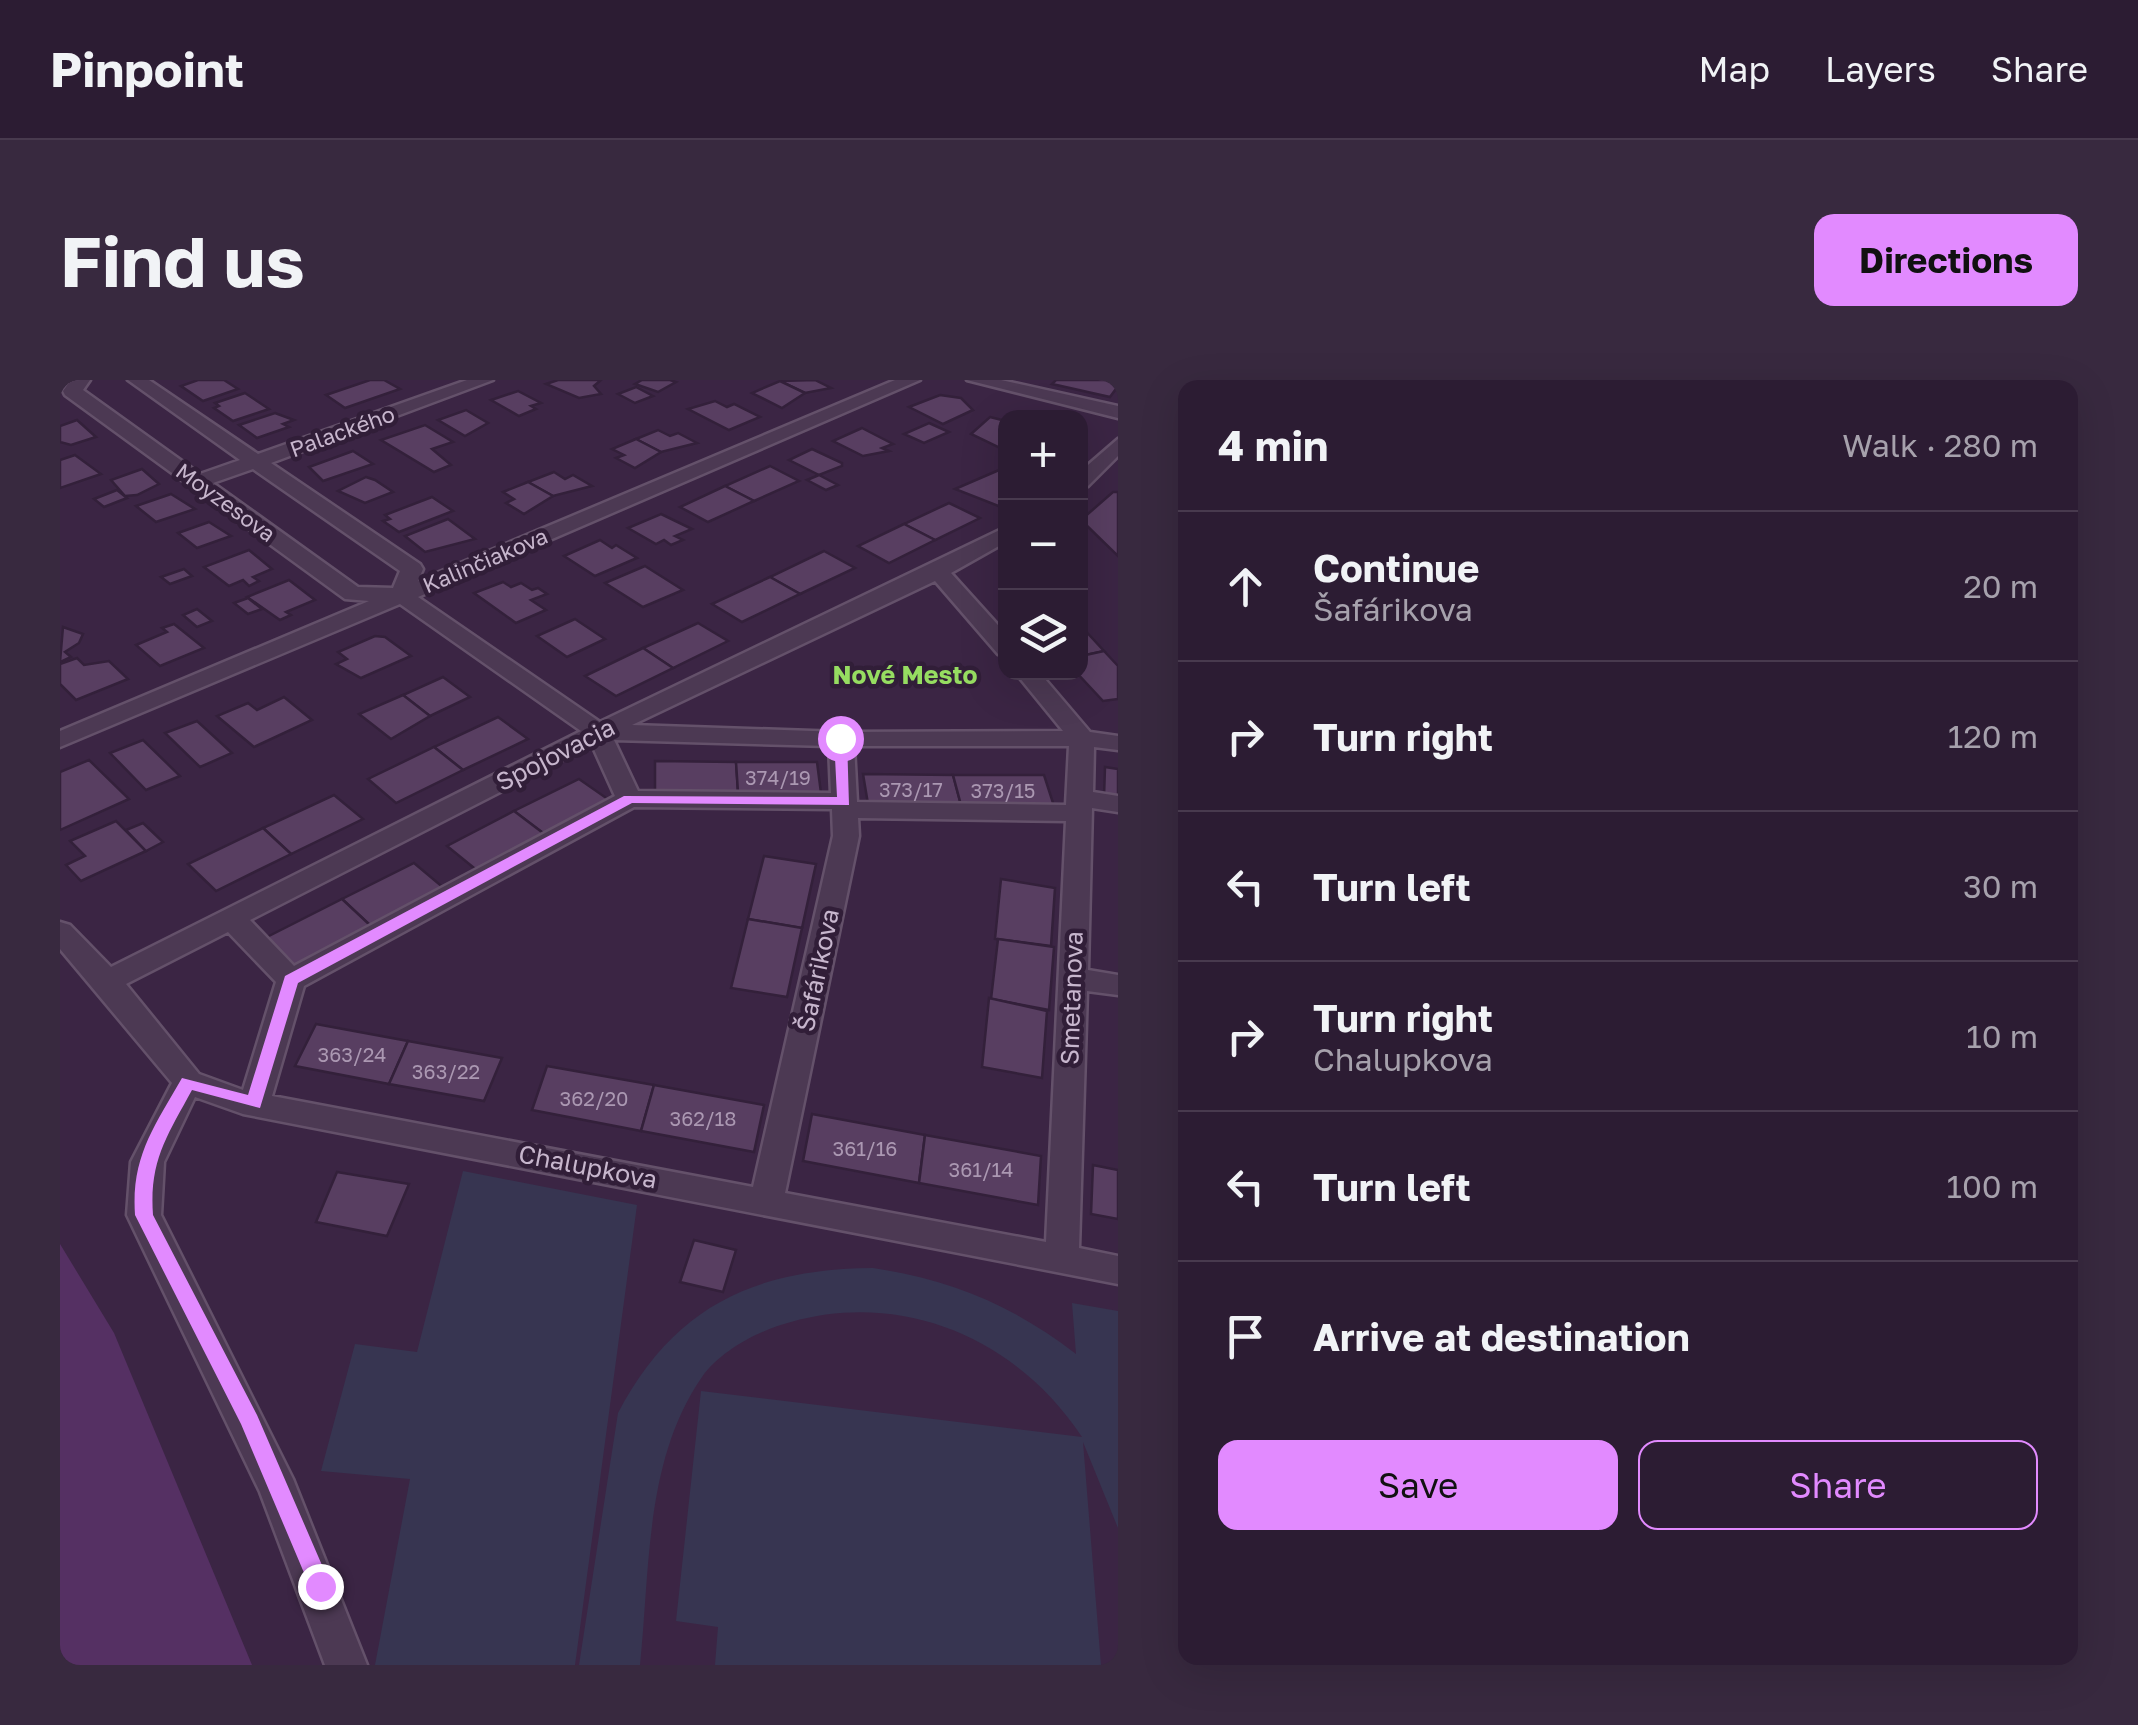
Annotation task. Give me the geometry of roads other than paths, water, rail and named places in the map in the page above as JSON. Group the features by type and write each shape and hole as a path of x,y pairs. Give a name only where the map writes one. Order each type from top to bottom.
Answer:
{"street":[{"name":"Moyzesova","path":"81,380 72,391 353,594 401,595 412,569 136,380"},
{"name":"Palackého","path":"198,482 484,380"},
{"name":"Kalinčiakova","path":"60,740 911,380"},
{"path":"976,380 1118,412"},
{"path":"1088,475 1118,445"},
{"path":"1088,477 1118,480"},
{"name":"Spojovacia","path":"106,980 598,732 938,571 998,537"},
{"path":"938,571 998,640"},
{"path":"401,595 598,732 629,799"},
{"path":"1033,680 1082,738"},
{"path":"598,732 1082,738 1118,743"},
{"name":"Šafárikova","path":"766,1199 846,836 840,738"},
{"name":"Smetanova","path":"1062,1258 1082,738"},
{"path":"254,1104 291,980 629,799 845,806 1118,804"},
{"path":"231,918 291,980"},
{"path":"60,932 106,980 188,1082 149,1153 142,1180 144,1215 250,1421 320,1586 346,1665"},
{"path":"1071,978 1118,985"},
{"name":"Chalupkova","path":"188,1082 254,1104 766,1199 1118,1270"}],"district":[{"name":"Nové Mesto","path":"905,674"}]}
